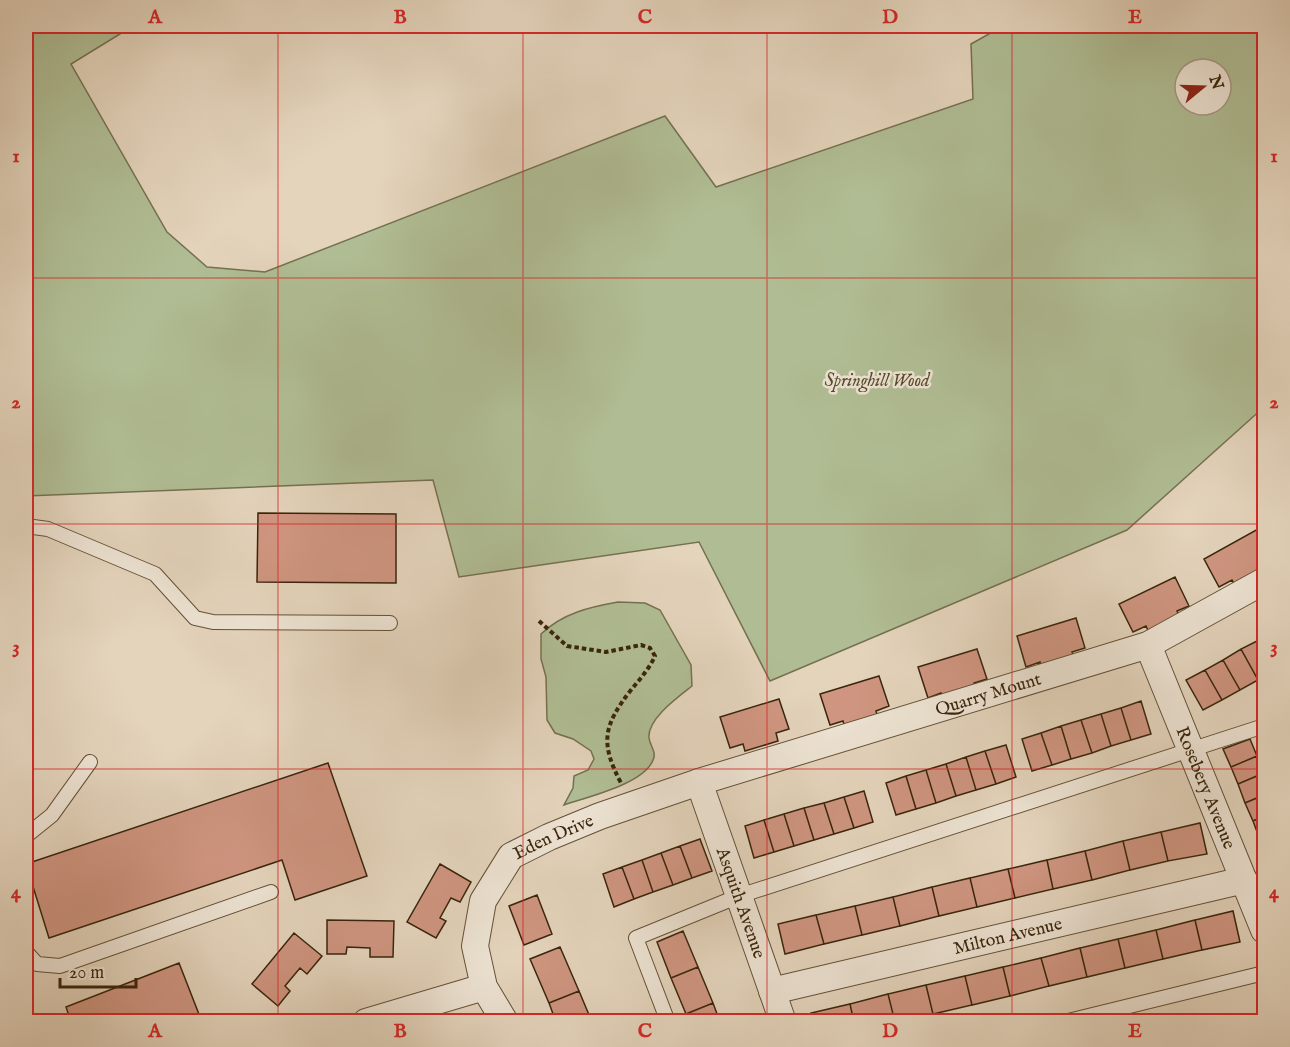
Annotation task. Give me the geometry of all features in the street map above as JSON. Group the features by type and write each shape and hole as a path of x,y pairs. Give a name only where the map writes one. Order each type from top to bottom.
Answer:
{"street":[{"name":"Quarry Mount","path":"699,782 1148,645 1264,581"},
{"name":"Rosebery Avenue","path":"1148,645 1264,930"},
{"name":"Eden Drive","path":"505,1022 484,987 475,946 483,901 511,856 549,837 699,782"},
{"name":"Asquith Avenue","path":"699,782 783,1022"},
{"name":"Milton Avenue","path":"772,991 1244,880"},
{"path":"366,1022 484,987"}],"lane":[{"path":"26,526 48,529 155,574 195,618 213,622 390,623"},
{"path":"668,1022 636,938 740,896 1264,726"},
{"path":"26,836 52,815 90,762"},
{"path":"26,952 38,964 60,966 271,892"},
{"path":"1064,1022 1264,973"}],"path":[{"path":"539,621 567,646 606,652 641,645 650,648 655,656 650,668 618,710 606,735 606,749 632,805"}],"green space":[{"name":"Springhill Wood","path":"26,26 133,26 71,64 167,232 207,267 265,272 665,116 716,187 973,99 971,44 1003,26 1264,26 1264,407 1127,530 770,681 699,542 459,577 433,480 26,496"},
{"path":"618,602 645,603 660,610 691,665 692,686 664,709 653,723 649,738 654,757 648,768 627,783 564,805 573,788 574,776 588,770 594,759 591,751 573,739 555,733 547,720 546,677 541,659 541,634 568,616"}],"building":[{"path":"258,513 396,514 396,583 257,582"},
{"path":"1258,529 1264,541 1264,562 1262,563 1264,569 1235,586 1232,580 1219,587 1204,559"},
{"path":"1175,577 1189,606 1177,611 1180,618 1149,633 1146,626 1133,632 1119,604"},
{"path":"1076,618 1085,648 1072,652 1075,659 1042,670 1040,662 1026,667 1017,636"},
{"path":"1259,640 1264,649 1264,676 1258,680 1241,649"},
{"path":"977,649 987,679 974,683 976,690 944,700 941,693 928,698 918,667"},
{"path":"1241,649 1258,680 1240,690 1223,660"},
{"path":"1223,660 1240,690 1222,700 1205,670"},
{"path":"1205,670 1222,700 1203,710 1186,680"},
{"path":"879,676 889,706 876,711 878,718 845,728 843,721 830,725 820,694"},
{"path":"779,699 789,729 776,733 778,741 745,751 743,744 730,748 720,717"},
{"path":"1141,701 1151,734 1131,740 1121,708"},
{"path":"1121,708 1131,740 1111,746 1101,714"},
{"path":"1101,714 1111,746 1092,753 1081,720"},
{"path":"1081,720 1092,753 1071,759 1061,726"},
{"path":"1061,726 1071,759 1052,765 1041,733"},
{"path":"1041,733 1052,765 1032,771 1022,739"},
{"path":"1250,739 1257,756 1231,767 1223,749"},
{"path":"1006,745 1016,777 996,784 985,751"},
{"path":"985,751 996,784 976,790 966,757"},
{"path":"1257,756 1264,773 1238,784 1231,767"},
{"path":"966,757 976,790 956,796 946,764"},
{"path":"328,763 367,876 295,900 282,860 49,938 26,864"},
{"path":"946,764 956,796 936,803 926,770"},
{"path":"926,770 936,803 916,809 906,776"},
{"path":"1264,773 1264,795 1245,803 1238,784"},
{"path":"906,776 916,809 896,815 886,783"},
{"path":"864,791 873,822 854,828 844,797"},
{"path":"1264,795 1264,816 1253,821 1245,803"},
{"path":"844,797 854,828 834,834 824,803"},
{"path":"824,803 834,834 814,840 804,808"},
{"path":"804,808 814,840 794,846 784,814"},
{"path":"784,814 794,846 774,852 764,820"},
{"path":"1264,816 1264,838 1260,840 1253,821"},
{"path":"764,820 774,852 754,858 745,826"},
{"path":"1200,823 1207,854 1168,861 1161,832"},
{"path":"1161,832 1168,861 1130,870 1123,841"},
{"path":"700,839 712,871 692,878 680,846"},
{"path":"1123,841 1130,870 1092,880 1085,851"},
{"path":"680,846 692,878 673,885 661,853"},
{"path":"1085,851 1092,880 1053,889 1047,860"},
{"path":"661,853 673,885 653,892 642,860"},
{"path":"642,860 653,892 634,899 622,867"},
{"path":"1047,860 1053,889 1015,898 1008,869"},
{"path":"440,864 471,882 460,902 451,898 440,918 446,921 436,938 407,922"},
{"path":"622,867 634,899 614,907 603,874"},
{"path":"1008,869 1015,898 977,907 970,878"},
{"path":"970,878 977,907 939,916 932,887"},
{"path":"932,887 939,916 900,926 893,897"},
{"path":"537,895 552,934 524,945 509,906"},
{"path":"893,897 900,926 862,935 855,906"},
{"path":"855,906 862,935 824,944 816,915"},
{"path":"1233,911 1240,942 1202,950 1195,920"},
{"path":"816,915 824,944 785,954 778,924"},
{"path":"327,920 394,921 393,957 370,957 370,948 347,947 346,954 327,954"},
{"path":"1195,920 1202,950 1163,959 1156,930"},
{"path":"1156,930 1163,959 1125,968 1118,939"},
{"path":"683,931 698,967 671,978 657,942"},
{"path":"294,933 322,956 307,974 300,968 285,986 290,991 278,1006 252,984"},
{"path":"1118,939 1125,968 1087,977 1080,948"},
{"path":"560,947 579,991 549,1003 530,959"},
{"path":"1080,948 1087,977 1049,986 1041,958"},
{"path":"1041,958 1049,986 1010,996 1003,967"},
{"path":"179,963 202,1022 71,1022 66,1007"},
{"path":"698,967 713,1003 686,1014 671,978"},
{"path":"1003,967 1010,996 972,1005 965,976"},
{"path":"965,976 972,1005 933,1014 926,985"},
{"path":"926,985 933,1014 895,1022 888,994"},
{"path":"579,991 592,1022 556,1022 549,1003"},
{"path":"888,994 895,1022 854,1022 850,1004"},
{"path":"713,1003 720,1022 690,1022 686,1014"},
{"path":"850,1004 854,1022 814,1022 811,1013"}]}
